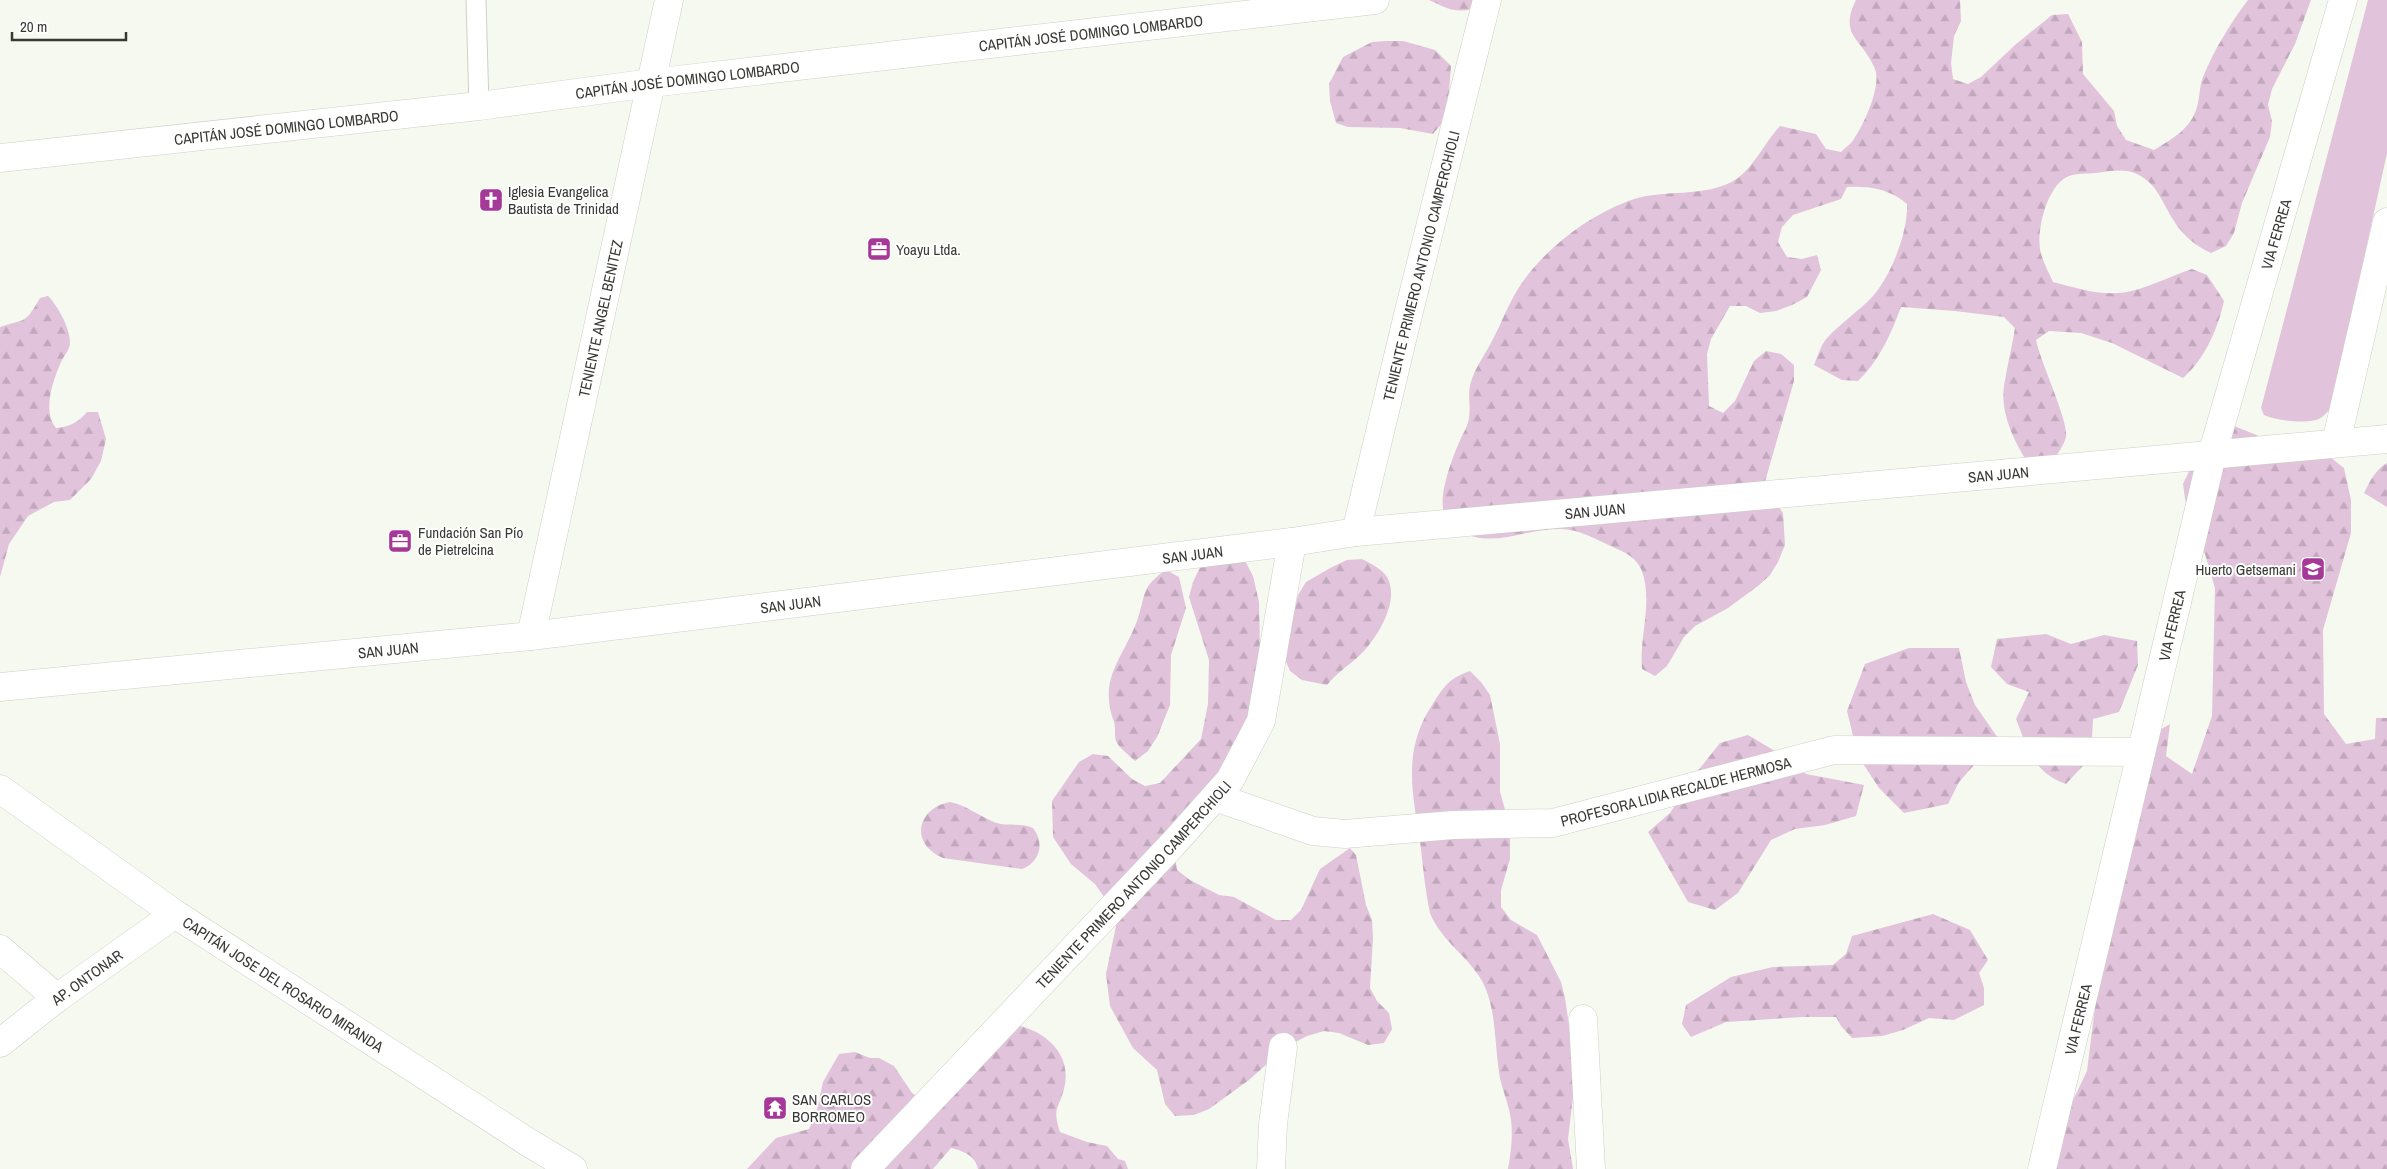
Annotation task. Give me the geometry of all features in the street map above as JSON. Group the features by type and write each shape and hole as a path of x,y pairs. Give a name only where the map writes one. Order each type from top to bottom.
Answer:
{"street":[{"name":"TENIENTE ANGEL BENITEZ","path":"532,636 669,0"},
{"name":"CAPITÁN JOSÉ DOMINGO LOMBARDO","path":"0,158 479,106 651,84 1375,0"},
{"name":"TENIENTE PRIMERO ANTONIO CAMPERCHIOLI","path":"1356,532 1409,309 1487,0"},
{"name":"VIA FERREA","path":"2042,1169 2212,455 2343,0"},
{"path":"2336,443 2387,222"},
{"name":"SAN JUAN","path":"0,687 532,636 1292,542 1356,532 2387,439"},
{"name":"TENIENTE PRIMERO ANTONIO CAMPERCHIOLI","path":"865,1169 1230,780 1261,721 1292,542"},
{"name":"PROFESORA LIDIA RECALDE HERMOSA","path":"1215,797 1313,831 1345,834 1454,825 1553,823 1834,750 2142,752"},
{"name":"CAPITÁN JOSE DEL ROSARIO MIRANDA","path":"0,789 175,914 531,1144 573,1169"},
{"name":"AP. ONTONAR","path":"0,1043 57,998 175,914"},
{"path":"0,949 57,998"},
{"path":"1583,1019 1591,1169"},
{"path":"1271,1169 1273,1124 1284,1047"}],"lane":[{"path":"476,0 479,106"}],"green space":[{"path":"1429,0 1486,0 1484,4 1469,10 1456,10"},
{"path":"1856,0 1960,0 1961,21 1954,36 1951,63 1953,79 1968,84 1981,77 2015,45 2052,15 2068,14 2082,42 2083,74 2114,111 2117,126 2126,140 2154,150 2180,133 2194,115 2207,67 2223,37 2248,0 2311,0 2295,44 2272,89 2268,105 2272,121 2270,137 2242,203 2234,233 2226,246 2211,253 2190,240 2181,231 2159,194 2150,183 2132,172 2117,171 2072,175 2061,181 2054,189 2044,210 2040,234 2041,254 2053,282 2093,292 2118,293 2146,287 2192,269 2207,275 2224,301 2210,342 2198,362 2183,378 2112,343 2081,333 2049,331 2036,340 2066,429 2065,440 2053,462 2028,463 2009,426 2003,396 2015,328 2004,317 1901,307 1884,347 1858,381 1842,380 1814,365 1826,340 1839,326 1862,307 1880,287 1892,265 1902,240 1907,215 1907,204 1893,195 1879,190 1864,187 1847,187 1841,199 1793,215 1782,227 1778,242 1787,257 1802,259 1817,255 1821,270 1807,297 1776,311 1760,313 1746,306 1730,306 1711,339 1707,354 1709,406 1723,413 1735,401 1754,361 1766,351 1781,354 1794,365 1794,381 1764,485 1783,513 1785,545 1770,575 1728,608 1695,626 1684,637 1667,666 1655,676 1642,669 1642,645 1646,608 1645,583 1640,566 1630,556 1572,530 1544,530 1490,539 1464,533 1451,525 1445,518 1443,496 1445,483 1453,458 1467,426 1471,382 1511,301 1524,280 1545,256 1569,234 1597,216 1611,208 1640,198 1712,189 1725,185 1744,173 1780,126 1816,134 1826,149 1841,152 1852,142 1870,106 1876,85 1875,69 1851,30 1851,12"},
{"path":"2368,0 2387,0 2387,153 2331,409 2319,419 2313,421 2299,422 2276,419 2264,415 2261,408"},
{"path":"1403,41 1435,50 1451,66 1447,117 1433,134 1400,128 1348,127 1336,123 1330,101 1329,84 1343,57 1372,42"},
{"path":"48,296 64,320 70,342 52,386 49,404 52,421 56,428 77,421 87,412 98,412 106,439 101,461 91,479 70,500 54,502 28,516 9,544 0,577 0,327 24,319 31,313 40,298"},
{"path":"2227,423 2288,448 2321,450 2344,468 2351,500 2351,533 2323,630 2324,714 2346,744 2375,739 2376,718 2387,718 2387,1169 2040,1169 2087,1071 2095,1007 2095,902 2141,741 2170,724 2166,756 2192,774 2212,716 2215,588 2205,554 2189,525 2183,484 2202,445"},
{"path":"2387,463 2387,507 2364,493 2376,472"},
{"path":"1208,551 1244,559 1253,576 1259,602 1260,650 1248,722 1175,855 1177,870 1190,880 1219,895 1234,897 1276,920 1291,920 1301,910 1320,869 1350,848 1356,855 1366,905 1372,920 1373,938 1370,988 1377,1001 1389,1013 1392,1029 1384,1043 1368,1045 1339,1033 1324,1031 1307,1036 1286,1047 1249,1080 1209,1109 1194,1115 1175,1116 1165,1104 1157,1070 1133,1048 1110,1006 1106,974 1116,926 1114,911 1095,884 1071,864 1053,837 1052,801 1079,762 1093,754 1108,756 1132,779 1145,786 1160,783 1201,739 1208,704 1209,660 1189,597 1193,582"},
{"path":"1362,559 1376,566 1387,577 1391,596 1386,616 1376,636 1364,651 1327,685 1302,680 1290,671 1284,657 1298,595 1306,582 1332,567 1347,560"},
{"path":"1166,570 1179,577 1186,608 1171,655 1170,705 1157,737 1148,751 1135,761 1116,741 1115,724 1110,707 1110,681 1137,621 1145,592 1152,582"},
{"path":"2046,634 2071,644 2104,635 2137,641 2138,665 2119,712 2093,719 2091,757 2066,784 2046,773 2028,750 2016,719 2029,692 2007,684 1991,667 1997,639"},
{"path":"1909,648 1959,648 1966,682 1975,705 1998,738 1959,782 1948,804 1904,813 1879,788 1858,756 1847,711 1865,664"},
{"path":"1470,671 1490,695 1500,744 1500,792 1509,824 1510,840 1510,859 1501,890 1501,907 1511,920 1537,935 1561,982 1565,998 1576,1072 1568,1139 1573,1169 1508,1169 1512,1132 1511,1120 1500,1078 1494,1023 1489,998 1479,976 1440,931 1430,913 1412,787 1413,753 1424,719 1438,696 1453,679"},
{"path":"1748,735 1785,757 1806,774 1864,785 1856,816 1825,825 1795,829 1771,840 1738,893 1715,910 1688,902 1648,832 1670,813 1697,772 1720,743"},
{"path":"950,802 962,806 988,820 1033,828 1037,834 1040,846 1037,857 1022,869 943,858 932,852 925,844 921,827 930,811"},
{"path":"1933,914 1970,930 1988,960 1979,973 1984,988 1984,1005 1954,1020 1929,1018 1903,1030 1882,1036 1852,1038 1836,1017 1726,1022 1691,1037 1682,1024 1686,1005 1731,977 1773,967 1833,965 1846,954 1852,936"},
{"path":"1020,1026 1030,1029 1047,1040 1060,1054 1064,1063 1066,1073 1065,1084 1056,1116 1060,1132 1087,1142 1107,1146 1118,1159 1125,1161 1128,1169 978,1169 971,1157 964,1152 951,1148 933,1169 747,1169 776,1138 809,1129 816,1114 823,1082 839,1054 855,1052 870,1058 879,1058 894,1066 912,1093 924,1101 986,1033"}],"place":[{"name":"Iglesia Evangelica Bautista de Trinidad","path":"491,200"},
{"name":"Yoayu Ltda.","path":"879,249"},
{"name":"Fundación San Pío de Pietrelcina","path":"400,541"},
{"name":"Huerto Getsemani","path":"2313,569"},
{"name":"SAN CARLOS BORROMEO","path":"775,1108"}]}
